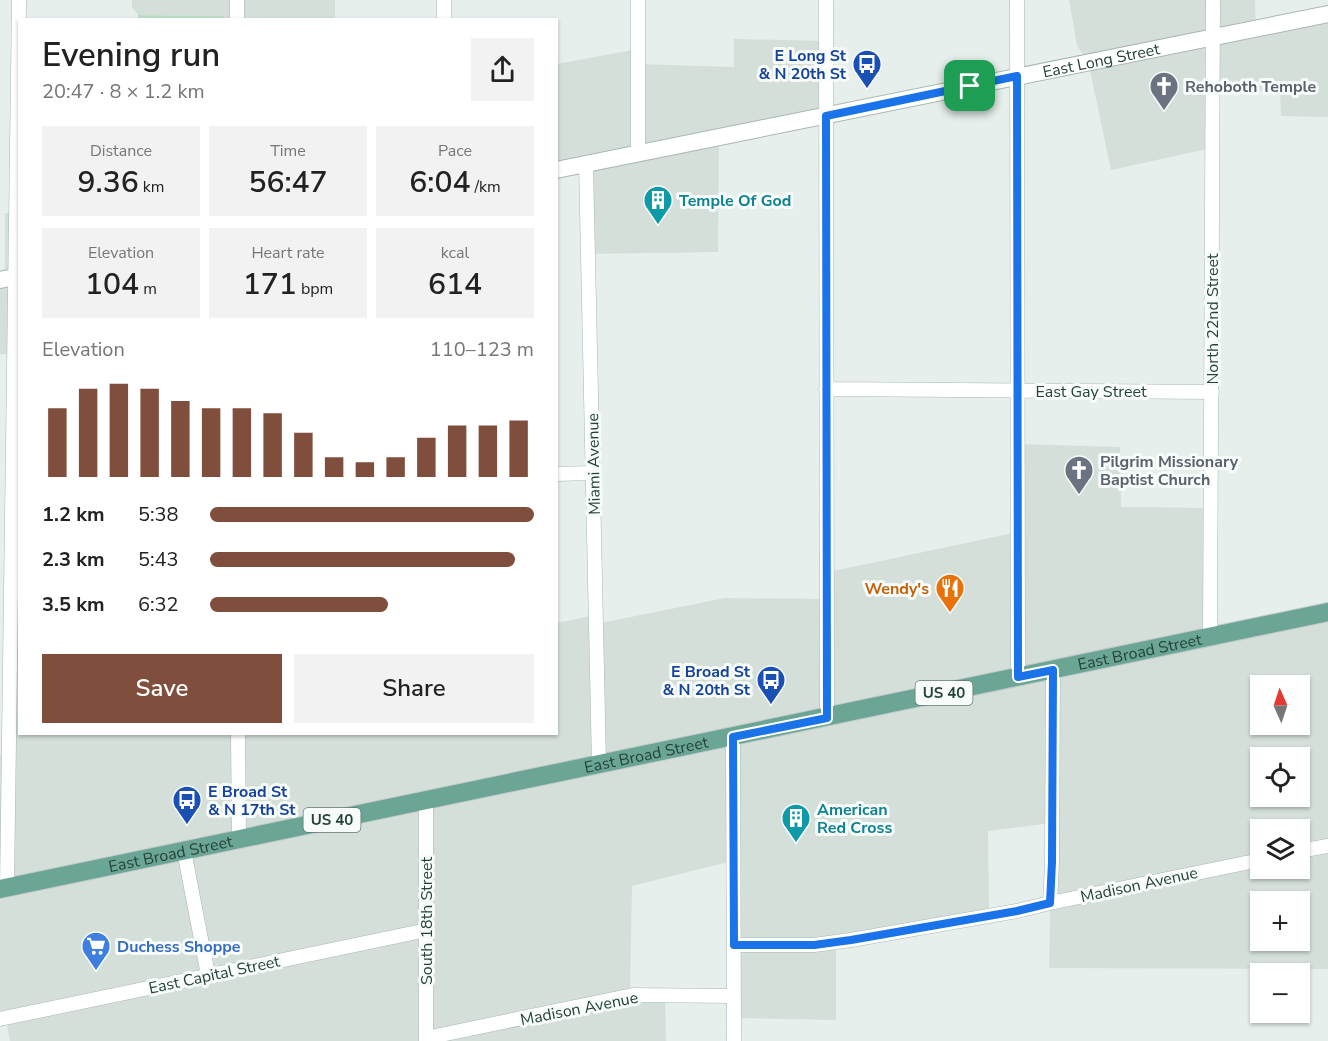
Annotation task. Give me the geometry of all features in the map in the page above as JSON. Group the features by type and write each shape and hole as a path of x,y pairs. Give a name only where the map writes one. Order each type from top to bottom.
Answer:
{"main road":[{"name":"East Broad Street","path":"4,888 1328,612"}],"street":[{"path":"19,0 19,18"},
{"path":"237,0 237,18"},
{"path":"444,0 444,18"},
{"path":"638,0 638,153"},
{"path":"826,0 827,718"},
{"path":"1017,0 1018,677"},
{"name":"North 22nd Street","path":"1210,637 1213,0"},
{"name":"East Long Street","path":"558,170 1328,14"},
{"path":"4,888 12,278 18,40"},
{"name":"Miami Avenue","path":"586,164 599,765"},
{"name":"East Gay Street","path":"826,389 1212,392"},
{"path":"558,474 593,473"},
{"path":"1050,903 1053,670"},
{"path":"238,735 239,839"},
{"path":"733,737 734,1041"},
{"name":"South 18th Street","path":"426,801 426,1040"},
{"path":"1310,850 1328,846"},
{"path":"184,851 208,975"},
{"name":"Madison Avenue","path":"734,945 814,945 842,941 1017,911 1250,862"},
{"name":"East Capital Street","path":"0,1019 427,930"},
{"name":"Madison Avenue","path":"426,1040 633,995 734,996"}],"shaded area":[{"path":"132,0 335,0 335,18 138,15 132,7"},
{"path":"1069,0 1255,0 1256,26 1328,11 1328,117 1281,116 1280,92 1216,88 1216,147 1111,170 1088,61 1077,46"},
{"path":"734,39 826,41 827,111 719,134 718,252 588,254 587,161 558,166 558,64 638,49 639,64 734,67"},
{"path":"5,213 18,213 18,354 0,354 0,271 5,269"},
{"path":"1019,444 1120,447 1121,507 1211,508 1211,634 1328,611 1328,969 1310,969 1310,963 1250,963 1250,969 1049,968 1052,823 988,831 989,913 836,943 836,1020 734,1018 732,861 632,886 630,994 665,995 666,1041 10,1041 7,1025 0,1022 0,755 5,753 10,551 18,551 18,735 558,735 558,623 595,615 601,623 725,598 825,599 824,573 1018,532"}],"green space":[{"path":"138,15 224,16 224,18 138,18"}],"place":[{"name":"E Long St & N 20th St","path":"867,90"},
{"name":"Rehoboth Temple","path":"1164,112"},
{"name":"Temple Of God","path":"658,226"},
{"name":"Pilgrim Missionary Baptist Church","path":"1079,496"},
{"name":"Wendy's","path":"950,614"},
{"name":"E Broad St & N 20th St","path":"771,706"},
{"name":"E Broad St & N 17th St","path":"187,826"},
{"name":"American Red Cross","path":"796,844"},
{"name":"Duchess Shoppe","path":"96,972"}],"route":[{"path":"1017,76 1018,677 1053,670 1050,903 1017,911 814,945 734,945 733,737 827,718 826,116 970,86 1017,76"}]}
